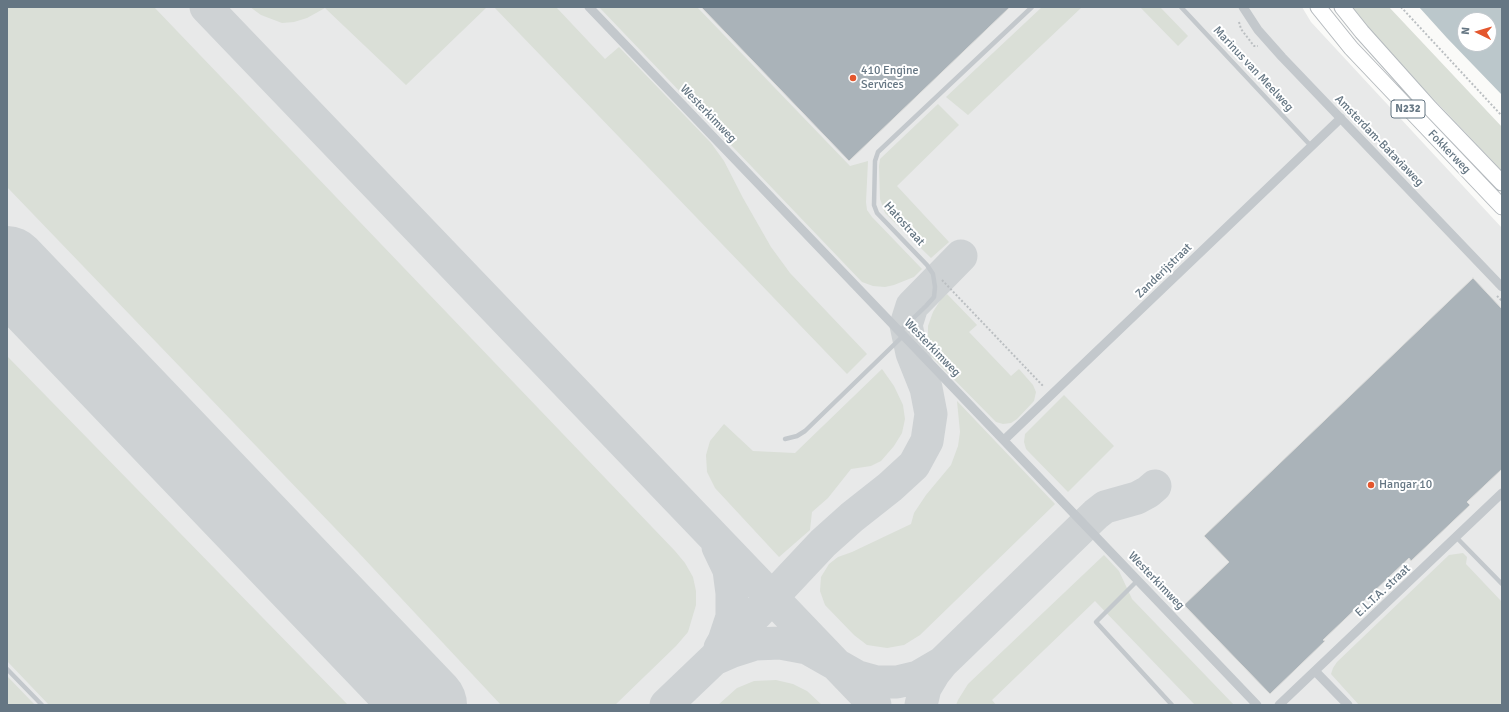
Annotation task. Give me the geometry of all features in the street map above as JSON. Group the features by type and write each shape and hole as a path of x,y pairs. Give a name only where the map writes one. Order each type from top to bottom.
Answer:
{"main road":[{"name":"Fokkerweg","path":"1318,7 1350,48 1502,207"},
{"name":"Fokkerweg","path":"1342,7 1362,32 1430,108 1502,183"}],"street":[{"name":"Westerkimweg","path":"589,7 1257,705"},
{"name":"Amsterdam-Bataviaweg","path":"1243,7 1258,30 1502,287"},
{"name":"Zanderijstraat","path":"1004,440 1052,396 1341,118"},
{"name":"E.L.T.A. straat","path":"1279,705 1502,493"},
{"path":"1315,671 1348,705"}],"lane":[{"name":"Hatostraat","path":"927,265 877,213 874,205 875,161 878,152 1032,7"},
{"name":"Marinus van Meelweg","path":"1181,7 1311,146"},
{"path":"784,438 797,436 805,431 902,333 934,297 935,287 933,274 927,265"},
{"path":"1456,538 1502,584"},
{"path":"1139,580 1096,622 1172,705"},
{"path":"7,669 42,705"}],"path":[{"path":"1401,7 1502,116"},
{"path":"927,265 1052,396"}],"shaded area":[{"path":"7,7 1302,7 1311,22 1502,228 1502,705 7,705"},
{"path":"7,7 154,7 675,551 685,563 693,577 696,591 696,605 688,632 676,646 615,705 501,705 358,552 7,187"},
{"path":"250,7 487,7 406,85 325,8 307,18 294,22 282,23 261,15"},
{"path":"494,7 556,7 605,59 619,47 711,143 724,161 771,247 790,273 867,354 847,374"},
{"path":"599,7 697,7 850,166 868,161 867,210 922,269 914,277 885,287 873,286 862,282"},
{"path":"1042,7 1082,7 968,115 946,97"},
{"path":"1140,7 1160,7 1188,36 1178,46"},
{"path":"1352,7 1389,7 1502,127 1502,171 1425,90"},
{"path":"1419,7 1502,7 1502,95 1461,52 1497,52 1497,12 1457,12 1457,48"},
{"path":"938,104 959,125 897,186 949,242 931,258 885,213 880,199 879,166 880,159"},
{"path":"947,294 977,325 969,332 1011,376 1019,369 1033,385 1036,392 1034,401 1017,419 1011,423 1003,424 996,422 931,356 928,345 928,326 933,312 941,299"},
{"path":"7,356 348,705 49,705 7,661"},
{"path":"882,369 894,386 903,405 905,419 902,433 894,446 881,461 871,466 851,469 828,498 812,512 810,530 779,557 715,488 707,472 706,455 710,441 724,424 753,451 795,453"},
{"path":"1064,395 1114,446 1068,492 1026,449 1024,442 1025,434"},
{"path":"957,401 1055,504 920,635 904,645 887,648 867,645 854,635 825,605 820,591 821,577 829,564 838,557 852,552 911,524 914,513 926,495 951,465 958,446 960,432"},
{"path":"1463,553 1467,557 1466,564 1502,602 1502,705 1359,705 1331,674 1337,662 1449,555"},
{"path":"1104,555 1119,571 1132,599 1234,705 1195,705 1095,601 992,700 996,705 956,705 968,684"},
{"path":"7,676 35,705 7,705"},
{"path":"776,680 793,684 807,691 822,705 718,705 737,688 754,681"}],"building":[{"name":"410 Engine Services","path":"701,7 1010,7 849,161"},
{"name":"Hangar 10","path":"1473,278 1502,309 1502,469 1467,502 1470,505 1411,561 1409,558 1323,640 1325,641 1270,694 1184,605 1229,562 1204,536"}],"taxiway":[{"path":"206,7 875,705"},
{"path":"666,705 713,660 823,543 914,465 927,441 931,414 926,388 912,353 906,325 912,306 961,256"},
{"path":"921,705 925,688 942,663 1096,514 1105,507 1137,498 1155,486"},
{"path":"718,547 729,570 732,593 732,617 724,641 720,648"},
{"path":"717,658 755,644 780,643 807,648 858,677 876,682 897,682 918,677 942,663"}],"runway":[{"path":"7,267 426,705"}],"place":[{"name":"410 Engine Services","path":"853,78"},
{"name":"Hangar 10","path":"1371,485"}]}
